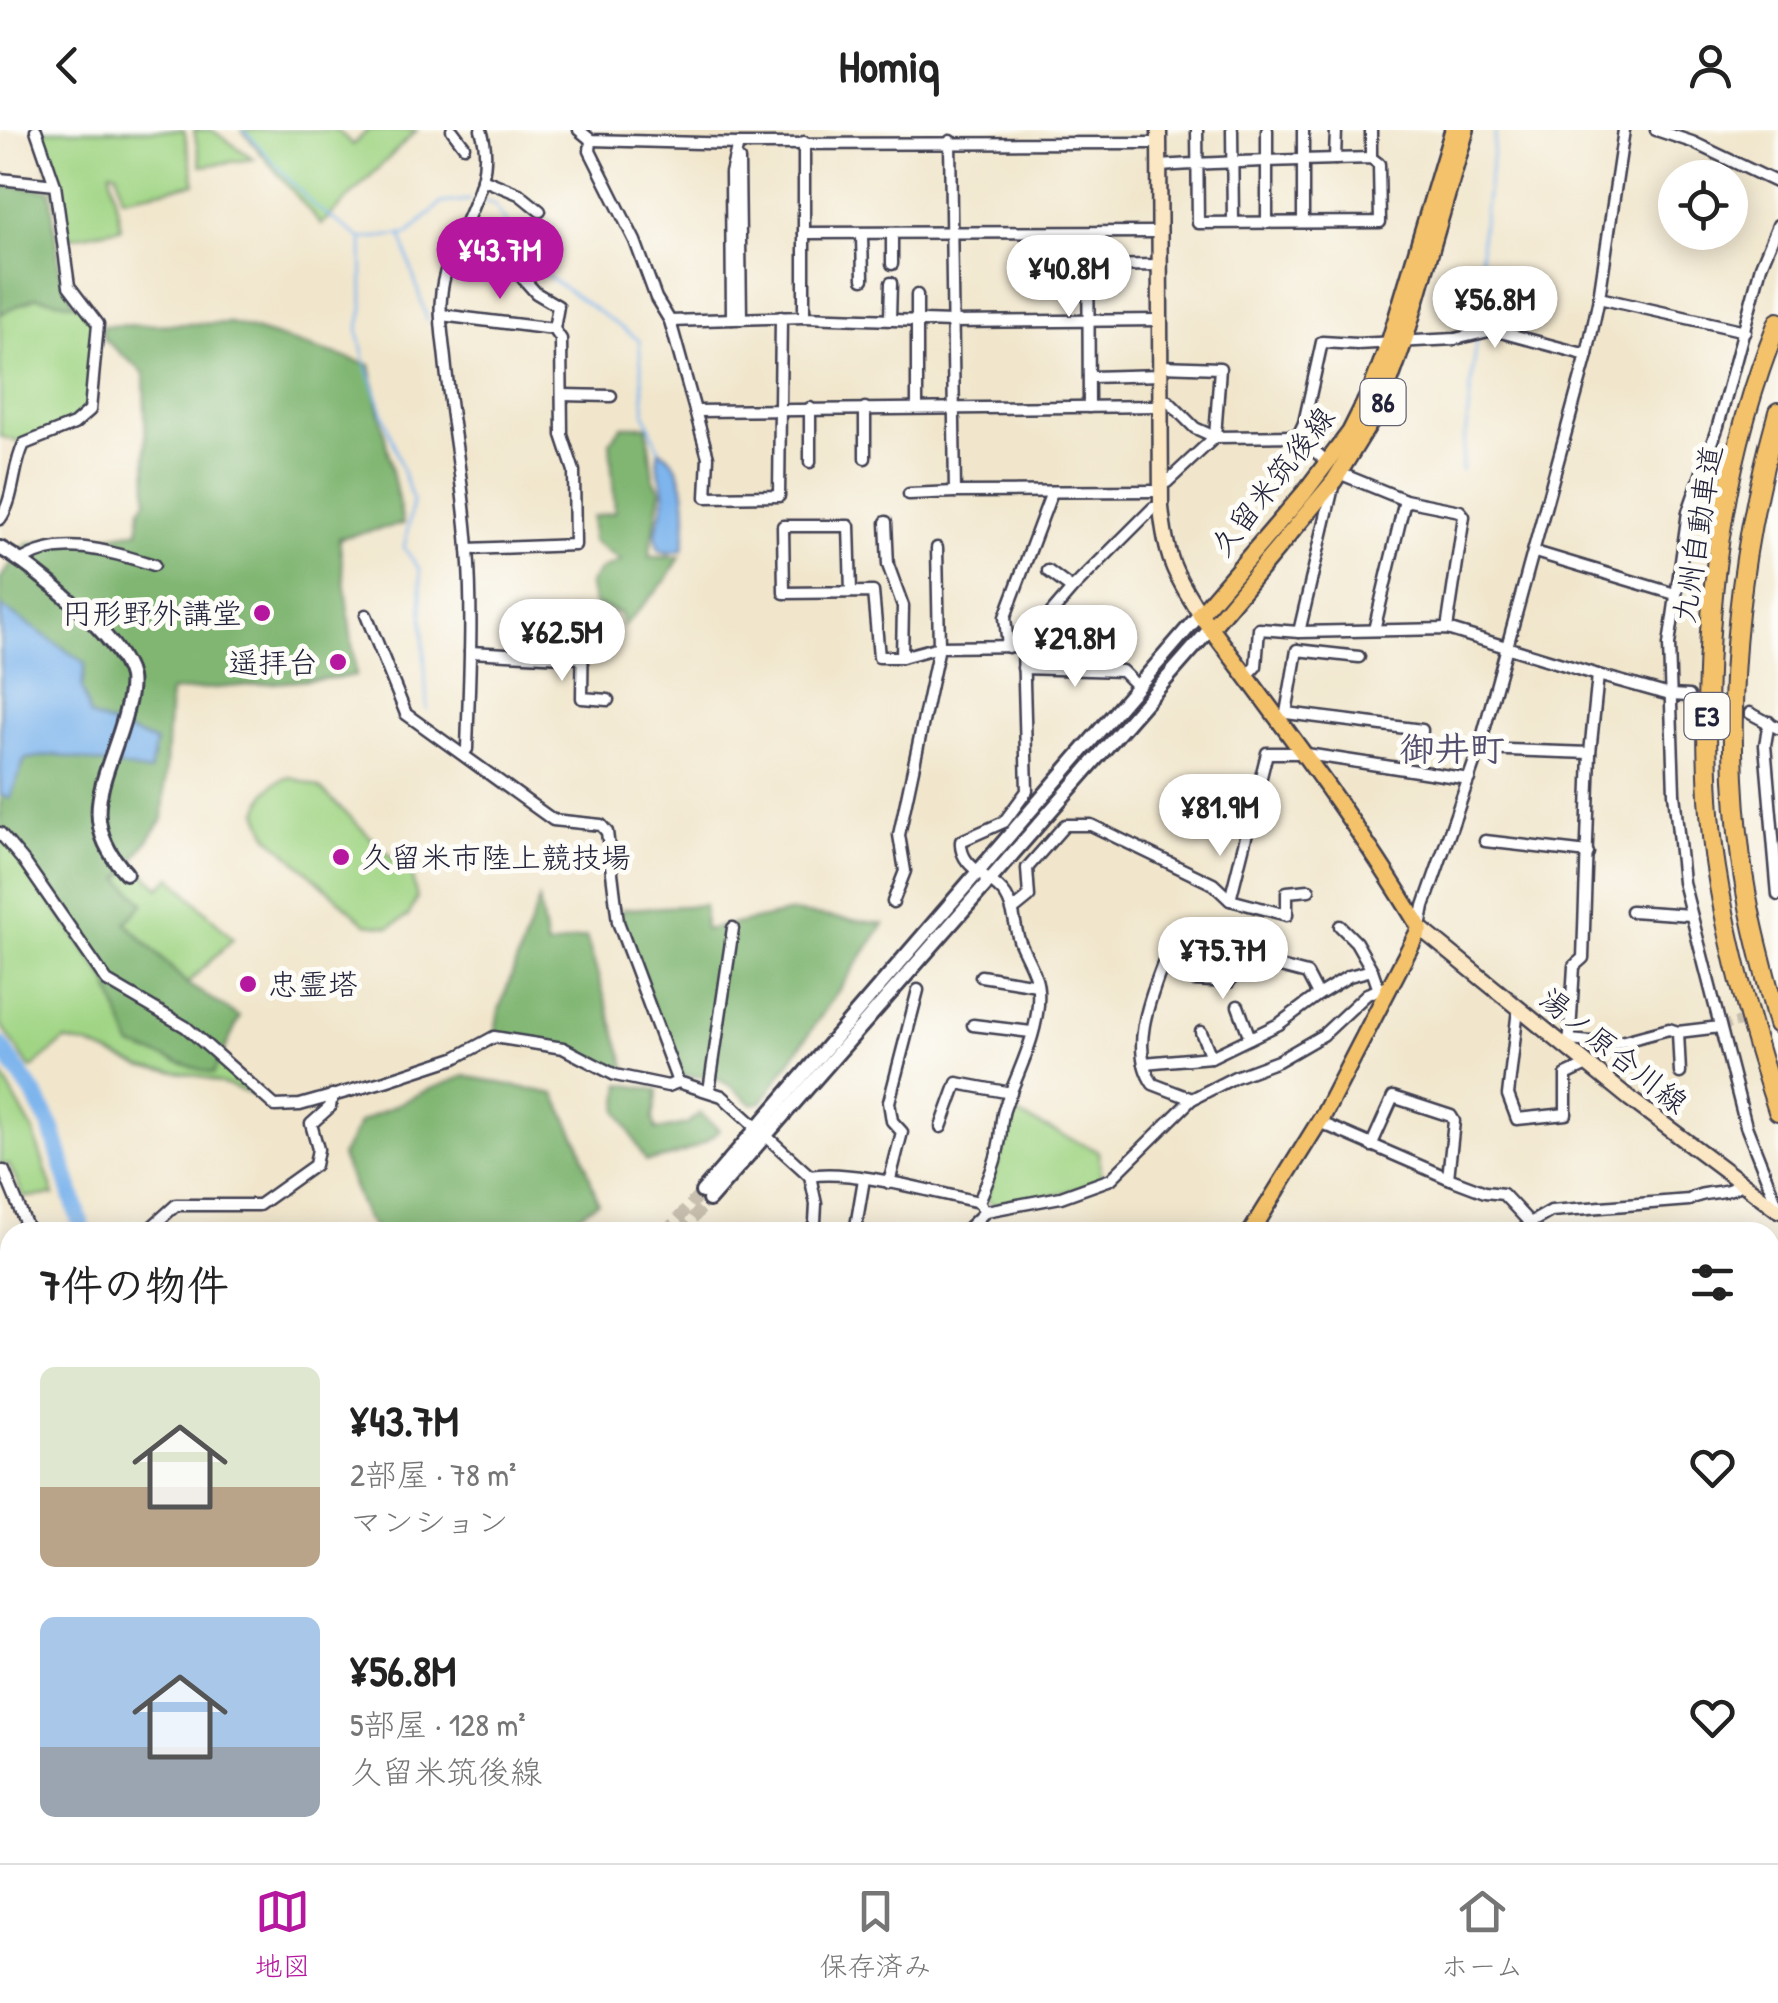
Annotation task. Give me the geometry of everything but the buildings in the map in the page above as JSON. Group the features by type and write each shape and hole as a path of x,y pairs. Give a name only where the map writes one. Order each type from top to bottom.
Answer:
{"highway":[{"name":"九州自動車道","path":"1778,322 1736,450 1715,557 1708,650 1707,768 1715,866 1748,1009 1778,1111"},
{"name":"九州自動車道","path":"1778,412 1759,490 1738,617 1732,766 1741,863 1778,1024"}],"main road":[{"name":"久留米筑後線","path":"1397,341 1453,130"},
{"name":"久留米筑後線","path":"1206,621 1334,472 1397,341 1466,130"},
{"path":"1159,137 1161,507 1166,551 1174,574 1282,716 1300,753 1420,928 1386,987 1320,1122 1258,1222"},
{"name":"湯ノ原合川線","path":"1420,928 1518,1009 1569,1045 1588,1065 1740,1184 1778,1209"}],"street":[{"path":"0,519 7,510 16,459 24,444 74,424 90,410 98,324 70,286 55,185 36,130"},
{"path":"452,130 464,146"},
{"path":"464,754 470,652 468,549 441,315 444,277 482,179 487,148 481,130"},
{"path":"579,130 591,140 738,144 1159,137"},
{"path":"1160,166 1198,164 1232,162 1303,159 1371,158 1379,164 1380,222 1198,223 1198,164 1197,130"},
{"path":"1232,130 1233,222"},
{"path":"1267,130 1267,222"},
{"path":"1303,130 1303,222"},
{"path":"1335,159 1336,130"},
{"path":"1371,130 1371,158"},
{"path":"1420,928 1424,906 1479,749 1587,354 1624,130"},
{"path":"1656,130 1692,142 1778,183"},
{"path":"591,140 590,151 670,321 708,457 706,498 779,496 781,318"},
{"path":"950,141 955,492"},
{"path":"804,142 804,317"},
{"path":"736,319 738,144"},
{"path":"0,179 55,185"},
{"path":"482,179 519,194 540,211"},
{"path":"464,225 504,257 536,293 558,306 554,328 561,338 562,435 574,471 576,545 468,549"},
{"path":"1778,225 1688,512 1669,645 1674,792 1683,882 1746,1126 1778,1209"},
{"path":"804,233 1158,232"},
{"path":"892,234 892,264"},
{"path":"1088,234 1090,407"},
{"path":"862,235 863,279"},
{"path":"1088,266 1159,265"},
{"path":"890,319 891,282"},
{"path":"917,295 917,406"},
{"path":"1599,298 1745,331"},
{"path":"441,315 554,328"},
{"path":"670,321 804,317 952,322 1160,320"},
{"path":"1298,436 1322,342 1455,339 1493,330 1587,354"},
{"path":"909,494 1161,486 1215,437 1220,368 1091,376"},
{"path":"562,395 611,396"},
{"path":"696,410 1090,407 1168,401 1195,428 1215,437 1298,436 1334,472 1404,500 1460,510 1464,516 1447,628"},
{"path":"810,408 810,462"},
{"path":"865,408 865,458"},
{"path":"1300,632 1334,472"},
{"path":"1008,646 1004,617 1052,492"},
{"path":"1374,630 1404,500"},
{"path":"971,1222 982,1207 999,1145 1004,1108 1018,1082 1031,1032 1037,984 1005,894 965,863 960,853 961,841 1004,822 1026,791 1023,646 1072,588 1153,508 1161,507"},
{"path":"886,522 888,565 903,606 902,656"},
{"path":"851,592 849,526 783,526 784,593 873,592 878,657 939,648 1023,646"},
{"path":"22,560 38,550 65,547 109,552 154,565"},
{"path":"0,548 22,560 121,654 130,678 130,699 99,798 98,829 103,843 126,873"},
{"path":"893,902 906,871 900,834 939,648 936,548"},
{"path":"1534,552 1676,594"},
{"path":"1048,570 1072,588"},
{"path":"366,614 406,714 553,820 601,826 607,832 618,922 678,1082"},
{"path":"583,614 582,698 608,700"},
{"path":"984,875 1138,687 1206,621"},
{"path":"705,1196 1206,621"},
{"path":"1248,674 1256,666 1259,629 1300,632 1447,628 1598,676 1670,695 1690,696"},
{"path":"1359,657 1297,650 1282,716 1422,730 1420,753"},
{"path":"470,652 582,658"},
{"path":"1024,668 1122,672 1138,687"},
{"path":"1598,676 1590,754 1583,958 1574,966 1569,1045 1613,1044 1669,1029 1678,1032 1720,1027"},
{"path":"1750,713 1773,725 1765,745 1778,895"},
{"path":"1479,749 1590,754"},
{"path":"1230,900 1267,753 1300,753 1468,779"},
{"path":"1013,910 1029,898 1028,868 1065,824 1091,824 1213,884 1230,900 1287,916 1287,892 1309,890"},
{"path":"0,833 107,981 186,1027 275,1106 300,1106 455,1058 494,1037 563,1048 615,1074 668,1086 678,1082 722,1096 810,1176 816,1222"},
{"path":"1485,841 1588,854"},
{"path":"1631,912 1691,915"},
{"path":"810,1176 828,1172 888,1182 982,1207 1061,1197 1111,1179 1192,1099 1308,1044 1367,994 1386,987 1356,942 1340,926"},
{"path":"709,1091 734,928"},
{"path":"1192,1099 1153,1084 1141,1050 1152,993 1164,964 1183,965 1194,980 1229,982 1242,957 1307,974 1318,995"},
{"path":"1144,1062 1211,1057 1279,1024 1349,976 1372,970"},
{"path":"981,976 1037,984"},
{"path":"888,1182 902,1132 892,1121 889,1102 918,990"},
{"path":"1238,1006 1250,1038"},
{"path":"1518,1009 1508,1095 1517,1119 1566,1114 1566,1075 1588,1065"},
{"path":"972,1025 1031,1032"},
{"path":"1201,1032 1211,1057"},
{"path":"1678,1032 1680,1074"},
{"path":"941,1128 957,1083 1011,1093"},
{"path":"155,1222 176,1205 250,1207 279,1192 316,1165 318,1149 311,1124 330,1107 332,1095"},
{"path":"1371,1146 1393,1097 1451,1116 1454,1121 1448,1178"},
{"path":"1320,1122 1448,1178 1503,1194 1524,1222"},
{"path":"0,1171 4,1171 25,1222"},
{"path":"856,1222 864,1179"},
{"path":"1537,1222 1550,1211 1689,1200 1697,1194 1734,1189 1740,1184"}],"green space":[{"path":"38,130 184,130 195,184 122,198 117,172 110,171 121,228 67,238"},
{"path":"194,130 212,130 254,159 201,166"},
{"path":"242,130 337,130 353,145 368,130 417,130 321,225"},
{"path":"0,185 50,190 60,272 74,304 36,297 0,314"},
{"path":"36,297 83,305 98,324 90,410 74,424 24,444 0,436 0,314"},
{"path":"231,323 370,365 403,524 339,538 356,676 170,692 163,819 120,879 144,903 126,923 187,984 240,1017 213,1074 131,1046 107,981 0,829 0,579 28,543 81,541 138,531 141,508 147,499 144,373 104,339 102,326"},
{"path":"622,426 647,426 653,478 661,491 649,557 680,557 667,579 623,627 620,614 594,604 589,583 600,570 621,561 592,541 592,517 615,512 610,442"},
{"name":"久留米市陸上競技場","path":"290,777 319,787 412,877 417,898 409,915 390,927 366,924 268,836 258,812 260,806 273,786"},
{"path":"0,833 163,1011 262,1097 196,1075 141,1067 65,1040 31,1069 0,1023"},
{"path":"135,864 159,888 171,877 233,939 187,984 125,922 120,879"},
{"path":"539,900 547,947 586,937 628,1073 563,1048 494,1037 499,1010"},
{"path":"704,905 705,930 792,912 884,924 762,1102 752,1104 713,1078 683,1077 619,927 622,909"},
{"path":"0,1071 33,1131 54,1195 24,1197 9,1165 0,1164"},
{"path":"465,1076 555,1094 580,1146 598,1202 569,1222 370,1222 341,1156 360,1122"},
{"path":"621,1084 658,1090 653,1118 656,1130 687,1124 700,1113 719,1130 685,1152 646,1161 618,1110"},
{"path":"1007,1110 1098,1151 1102,1180 1061,1194 995,1205 986,1199 1003,1147"}],"water":[{"path":"659,450 677,468 684,495 683,550 669,553 659,550 656,537 664,493"},
{"path":"1,606 85,663 82,688 90,716 156,742 150,772 55,755 25,759 10,798 0,795"}],"waterway":[{"path":"244,130 313,205 362,239 363,309 358,331 413,501 404,548 420,570 427,709"},
{"path":"1477,330 1482,230 1496,130"},
{"path":"478,199 494,204 537,269 639,340 645,414 659,450"},
{"path":"362,239 408,234 441,203 470,200"},
{"path":"401,235 427,320"},
{"path":"1461,470 1477,338"},
{"path":"0,1045 36,1097 52,1129 80,1222"}],"tunnel":[{"path":"1689,696 1735,708"},
{"path":"1720,1027 1777,1013"},
{"path":"675,1222 702,1192"},
{"path":"690,1222 709,1200"}],"place":[{"name":"円形野外講堂","path":"262,613"},
{"name":"遥拝台","path":"338,662"},
{"name":"久留米市陸上競技場","path":"341,857"},
{"name":"忠霊塔","path":"248,984"}],"district":[{"name":"御井町","path":"1452,748"}]}
